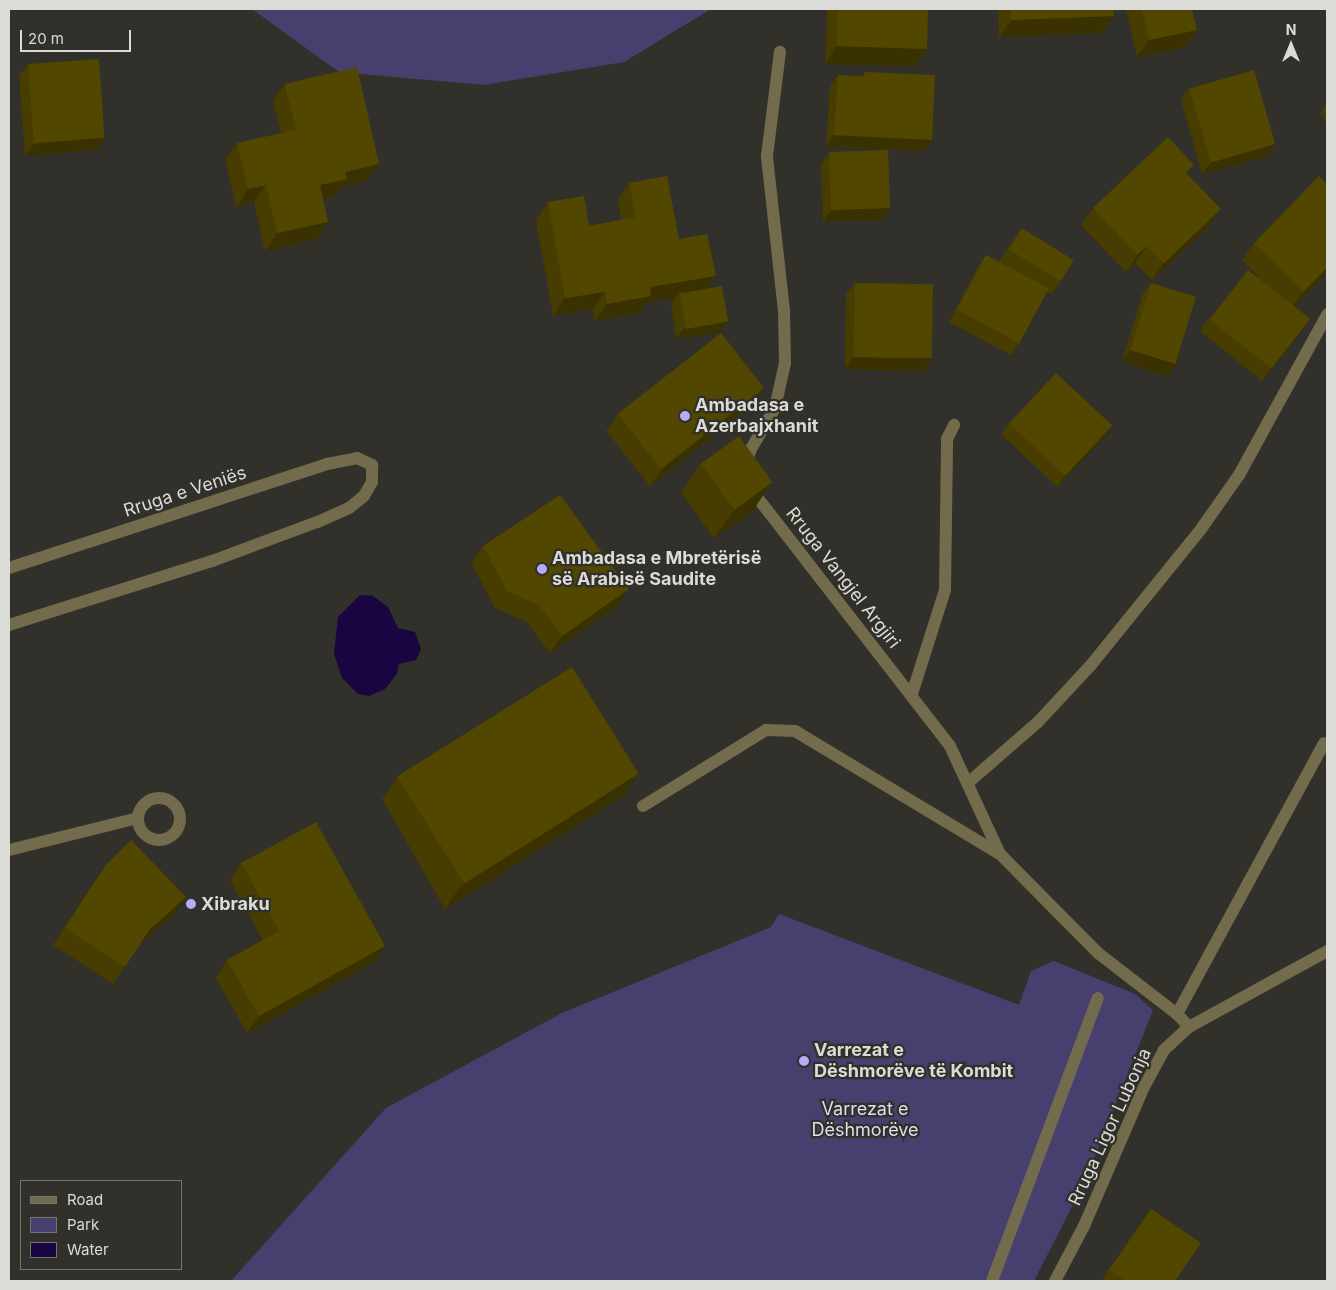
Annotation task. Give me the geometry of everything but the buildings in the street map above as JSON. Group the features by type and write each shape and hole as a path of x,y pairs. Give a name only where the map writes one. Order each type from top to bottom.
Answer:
{"street":[{"name":"Rruga Vangjel Argjiri","path":"780,52 767,156 784,311 785,363 775,408 751,449 745,468 749,486 912,694 950,746 969,782 1000,854 1098,953 1177,1014 1189,1027"},
{"path":"969,782 1038,722 1091,665 1201,529 1239,475 1327,315"},
{"path":"912,694 945,590 947,439 954,425"},
{"name":"Rruga e Veniës","path":"9,568 327,464 356,458 372,465 372,482 364,496 325,518 212,561 9,625"},
{"path":"643,806 766,730 795,731 1000,854"},
{"path":"1177,1014 1324,744"},
{"path":"9,850 138,818"},
{"name":"Rruga Ligor Lubonja","path":"1055,1281 1084,1226 1144,1086 1164,1050 1189,1027 1327,951"},
{"path":"992,1281 1098,998"}],"green space":[{"path":"252,9 711,9 624,62 484,85 339,72"},
{"name":"Varrezat e Dëshmorëve të Kombit","path":"779,914 1019,1005 1031,971 1054,961 1135,994 1153,1010 1085,1181 1034,1281 231,1281 386,1108 562,1013 771,927"}],"water":[{"path":"360,595 373,596 388,607 398,628 415,632 421,649 416,660 399,664 397,674 385,689 369,696 358,694 342,678 334,654 338,617"}],"place":[{"name":"Ambadasa e Azerbajxhanit","path":"685,416"},
{"name":"Ambadasa e Mbretërisë së Arabisë Saudite","path":"542,569"},
{"name":"Xibraku","path":"191,904"},
{"name":"Varrezat e Dëshmorëve të Kombit","path":"804,1061"}],"park label":[{"name":"Varrezat e Dëshmorëve","path":"865,1120"}]}
